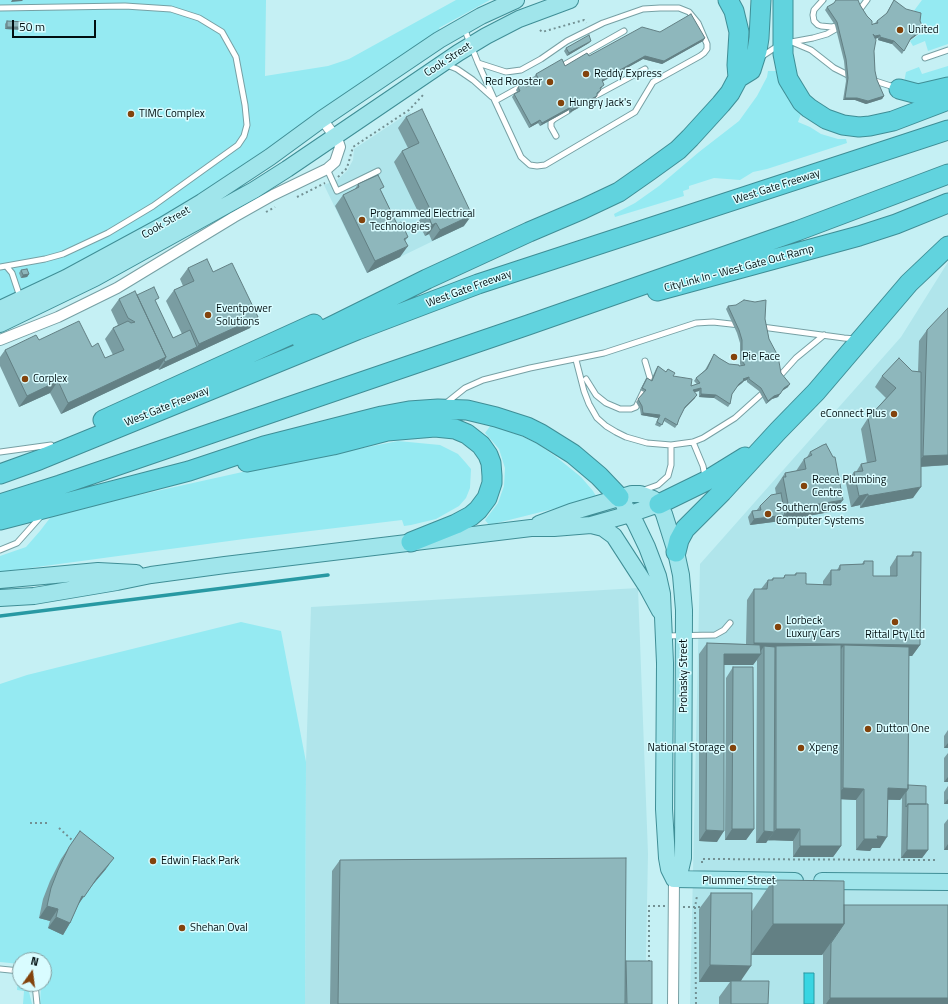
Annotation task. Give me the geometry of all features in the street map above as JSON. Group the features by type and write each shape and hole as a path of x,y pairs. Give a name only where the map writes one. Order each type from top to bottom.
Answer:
{"highway":[{"path":"728,0 734,11 739,32 737,65 738,78"},
{"path":"214,388 332,325 529,232 558,221 605,199 650,171 678,150 705,123 730,93 738,78 751,70 757,51 759,38 761,0"},
{"path":"783,0 787,42 785,70 788,79 808,108 826,119 834,123 852,126 870,126 893,120 948,100"},
{"path":"899,89 905,92 918,94 948,88"},
{"name":"West Gate Freeway","path":"0,474 39,460 357,330 478,284 782,186 948,130"},
{"path":"0,504 60,485 528,325 797,231 948,174"},
{"name":"CityLink In - West Gate Out Ramp","path":"528,325 816,249 888,226 948,203"},
{"path":"39,460 51,445 296,332 456,255 510,232 529,232"},
{"path":"676,552 679,540 685,529 816,392 909,283 948,246"},
{"path":"0,520 189,471 264,446 382,416 409,411 438,409 467,410 527,427 574,454 625,496"},
{"path":"189,471 262,460 387,431 435,427 455,429 473,439 488,455 491,463 492,476 490,491 484,503 471,516 456,524 411,542"},
{"path":"659,504 706,481 746,456 778,431"}],"main road":[{"name":"Cook Street","path":"0,309 66,278 162,226 235,180 413,57 463,26 516,0"},
{"name":"Cook Street","path":"0,324 95,278 254,190 471,45 519,19 570,0"},
{"path":"531,528 550,519 625,496 640,494 648,496 659,504"},
{"name":"Prohasky Street","path":"625,496 630,514 640,531 654,562 662,594 664,618 664,809 667,858 669,869 674,879 680,871 683,858 684,636 682,590 676,552 664,514 659,504"},
{"path":"0,598 34,596 151,575 411,542 531,528 591,525 659,504"},
{"path":"591,525 603,528 614,536 647,587 664,618"},
{"path":"0,580 98,571 133,572 151,575"},
{"name":"Plummer Street","path":"674,879 948,882"}],"street":[{"path":"0,340 58,317 117,288 273,195 327,169 335,162 340,147 335,136 322,119"},
{"name":"Cook Street","path":"159,262 166,240"},
{"name":"Prohasky Street","path":"673,1004 674,879"}],"lane":[{"path":"753,62 768,54 775,46 787,42 819,36 835,30 847,22 828,27 815,23 813,12 823,0"},
{"path":"855,15 867,0"},
{"path":"0,8 125,6 171,9 199,18 222,32 236,57 245,105 247,125 244,136 238,145 153,206 108,233 63,254 7,267 0,267"},
{"path":"463,26 478,63 521,157 526,163 532,166 545,165 635,112 653,82 704,53 707,49 706,39 698,23 690,12 679,8 643,9 603,23 567,41 541,59 521,70 506,72 478,63"},
{"path":"562,66 624,31"},
{"path":"787,42 811,50 841,72 857,78"},
{"path":"925,58 948,50"},
{"path":"442,64 452,66 464,73 484,89 495,101"},
{"path":"595,96 645,69"},
{"path":"869,79 888,84 899,89"},
{"path":"495,101 536,80"},
{"path":"556,136 551,127 551,122 570,110"},
{"path":"327,169 337,192 378,171"},
{"path":"7,267 12,273 21,300"},
{"path":"438,409 465,388 483,380 530,368 576,360 604,353 696,323 713,322 747,325"},
{"path":"754,326 862,339"},
{"path":"776,380 796,358 824,335"},
{"path":"576,360 584,391 597,418 606,426 621,435 647,443 671,445 693,442 708,435 735,418 770,385"},
{"path":"586,379 596,395 606,403 620,409 631,409 636,407 650,378 644,361"},
{"path":"693,442 703,466 706,481"},
{"path":"0,452 51,445"},
{"path":"625,496 658,485 668,476 671,465 671,445"},
{"path":"0,550 17,543 32,528 49,507"},
{"path":"664,636 715,634 724,630 730,622"},
{"path":"0,969 12,970"},
{"path":"36,992 37,1004"}],"path":[{"path":"540,30 542,32 584,20 586,25"},
{"path":"30,823 50,823"},
{"path":"59,828 72,840"},
{"path":"702,863 702,859 935,860"},
{"path":"696,1004 695,907 697,896"},
{"path":"649,966 649,906 703,907"}],"shaded area":[{"name":"TIMC Complex","path":"0,0 266,0 265,76 328,66 349,59 456,0 490,0 439,28 441,31 148,232 0,300"},
{"path":"922,0 948,0 948,44 928,51 925,41 913,46 910,41 921,33 913,12"},
{"path":"948,66 948,81 922,89 904,82 906,72 919,67 922,74"},
{"path":"768,71 776,71 778,80 789,100 801,114 798,122 821,134 838,139 846,139 847,143 767,169 753,172 740,180 714,178 689,186 689,189 683,191 684,196 615,217 614,214 635,203 659,186 739,121 757,96 767,77"},
{"path":"410,112 464,226 367,273 324,185 337,180 347,171 353,160 354,149"},
{"path":"948,262 948,1004 690,1004 700,564 901,337"},
{"path":"491,425 536,443 581,477 596,496 593,499 489,525 485,520 498,503 504,486 505,468 499,449 485,433"},
{"path":"398,441 440,445 458,454 471,469 470,488 466,498 459,506 436,519 411,525 404,526 402,520 244,539 0,572 0,556 26,547 53,514 247,471"},
{"path":"638,588 648,854 645,1004 305,1004 306,762 311,607"},
{"name":"Edwin Flack Park","path":"241,622 281,631 306,762 305,1004 40,1004 41,992 52,992 52,952 12,952 12,963 0,962 0,684 27,675"},
{"path":"804,973 814,973 814,1004 804,1004"},
{"path":"24,992 29,992 32,1004 23,1004"}],"building":[{"path":"836,0 858,0 867,16 872,21 872,25 878,23 877,21 887,13 894,0 906,9 921,13 920,21 924,29 911,38 904,51 894,41 880,37 880,35 875,36 873,34 876,40 874,51 875,71 884,96 868,101 857,98 845,98 848,78 846,59 837,22 827,7"},
{"path":"691,14 705,38 664,61 645,56 602,80 604,85 600,88 601,90 597,93 597,96 571,110 571,107 542,123 540,120 531,125 514,94 520,91 518,87 524,84 526,87 539,80 536,74 562,59 565,66 587,53 589,56 642,27 660,32"},
{"path":"7,21 26,22 27,27 7,27"},
{"path":"589,35 591,41 569,53 566,48"},
{"path":"422,109 472,215 440,230 436,223 432,225 426,210 430,209 402,151 419,143 406,117"},
{"name":"Programmed Electrical Technologies","path":"378,175 384,187 380,189 397,224 401,222 408,237 404,239 408,246 375,261 343,195 359,187 358,184"},
{"name":"Eventpower Solutions","path":"207,259 213,272 232,263 258,317 199,344 174,290 194,281 188,268"},
{"path":"27,269 29,274 23,275 21,270"},
{"path":"154,287 159,298 155,300 173,338 190,330 197,347 165,362 164,360 166,357 137,295"},
{"path":"135,291 166,357 68,403 58,381 27,396 5,350 36,335 39,340 79,321 92,347 98,343 105,358 124,350 113,328 128,321 131,323 135,322 128,318 119,299"},
{"path":"744,300 755,302 766,300 765,319 769,339 778,356 781,373 790,384 784,388 780,394 774,396 768,401 761,388 749,379 749,377 743,379 744,380 732,394 730,404 716,395 701,394 701,388 693,390 697,395 685,407 677,425 665,418 662,425 657,422 660,415 643,413 642,406 638,399 646,390 642,388 647,378 652,381 658,366 666,372 668,369 675,373 673,376 692,379 691,386 700,383 696,378 707,369 714,354 729,364 739,366 745,365 742,361 742,340 728,306 736,305"},
{"path":"948,308 948,455 923,456 927,330"},
{"path":"899,358 912,371 921,372 921,487 868,496 868,494 859,496 854,472 863,471 861,464 876,461 868,418 896,388 882,376"},
{"name":"Reece Plumbing Centre","path":"826,444 833,457 835,457 843,500 789,509 783,477 786,477 785,473 806,469 804,459 812,455 810,452"},
{"name":"Southern Cross Computer Systems","path":"781,493 785,515 754,519 752,511 761,510 760,506 771,495"},
{"path":"913,552 921,552 920,645 754,643 754,589 767,589 768,580 773,580 773,578 784,578 785,575 806,573 806,584 831,585 831,570 840,570 840,565 864,564 864,561 873,561 873,576 897,576 897,556 913,556"},
{"path":"707,643 760,645 761,654 724,654 724,831 706,830"},
{"name":"Xpeng","path":"841,645 841,846 800,846 800,829 776,829 776,646"},
{"name":"Dutton One","path":"844,645 909,647 908,789 888,788 887,837 877,836 878,839 864,839 864,789 843,788"},
{"path":"764,646 775,647 774,832 764,831"},
{"path":"733,667 753,667 754,829 732,829"},
{"path":"908,785 926,786 926,804 908,804 906,807 906,792"},
{"path":"908,804 928,804 928,850 907,850"},
{"path":"80,831 114,858 97,878 84,897 82,896 70,923 56,917 58,909 47,906 51,888 58,870 69,847"},
{"path":"626,858 625,1004 338,1004 340,860"},
{"path":"773,880 844,881 844,924 773,924"},
{"path":"711,893 752,893 751,966 710,965"},
{"path":"844,905 948,905 948,998 830,998 831,943 844,924"},
{"path":"626,961 652,961 652,1004 627,1004"},
{"path":"731,981 769,981 768,1004 731,1004"}],"waterway":[{"path":"0,616 328,575"}],"place":[{"name":"United","path":"900,30"},
{"name":"Reddy Express","path":"586,74"},
{"name":"Red Rooster","path":"550,82"},
{"name":"Hungry Jack's","path":"561,103"},
{"name":"TIMC Complex","path":"131,114"},
{"name":"Programmed Electrical Technologies","path":"362,220"},
{"name":"Eventpower Solutions","path":"208,315"},
{"name":"Pie Face","path":"734,357"},
{"name":"Corplex","path":"25,379"},
{"name":"eConnect Plus","path":"894,414"},
{"name":"Reece Plumbing Centre","path":"804,486"},
{"name":"Southern Cross Computer Systems","path":"768,514"},
{"name":"Rittal Pty Ltd","path":"895,622"},
{"name":"Lorbeck Luxury Cars","path":"778,627"},
{"name":"Dutton One","path":"868,729"},
{"name":"National Storage","path":"733,748"},
{"name":"Xpeng","path":"801,748"},
{"name":"Edwin Flack Park","path":"153,861"},
{"name":"Shehan Oval","path":"182,928"}]}
